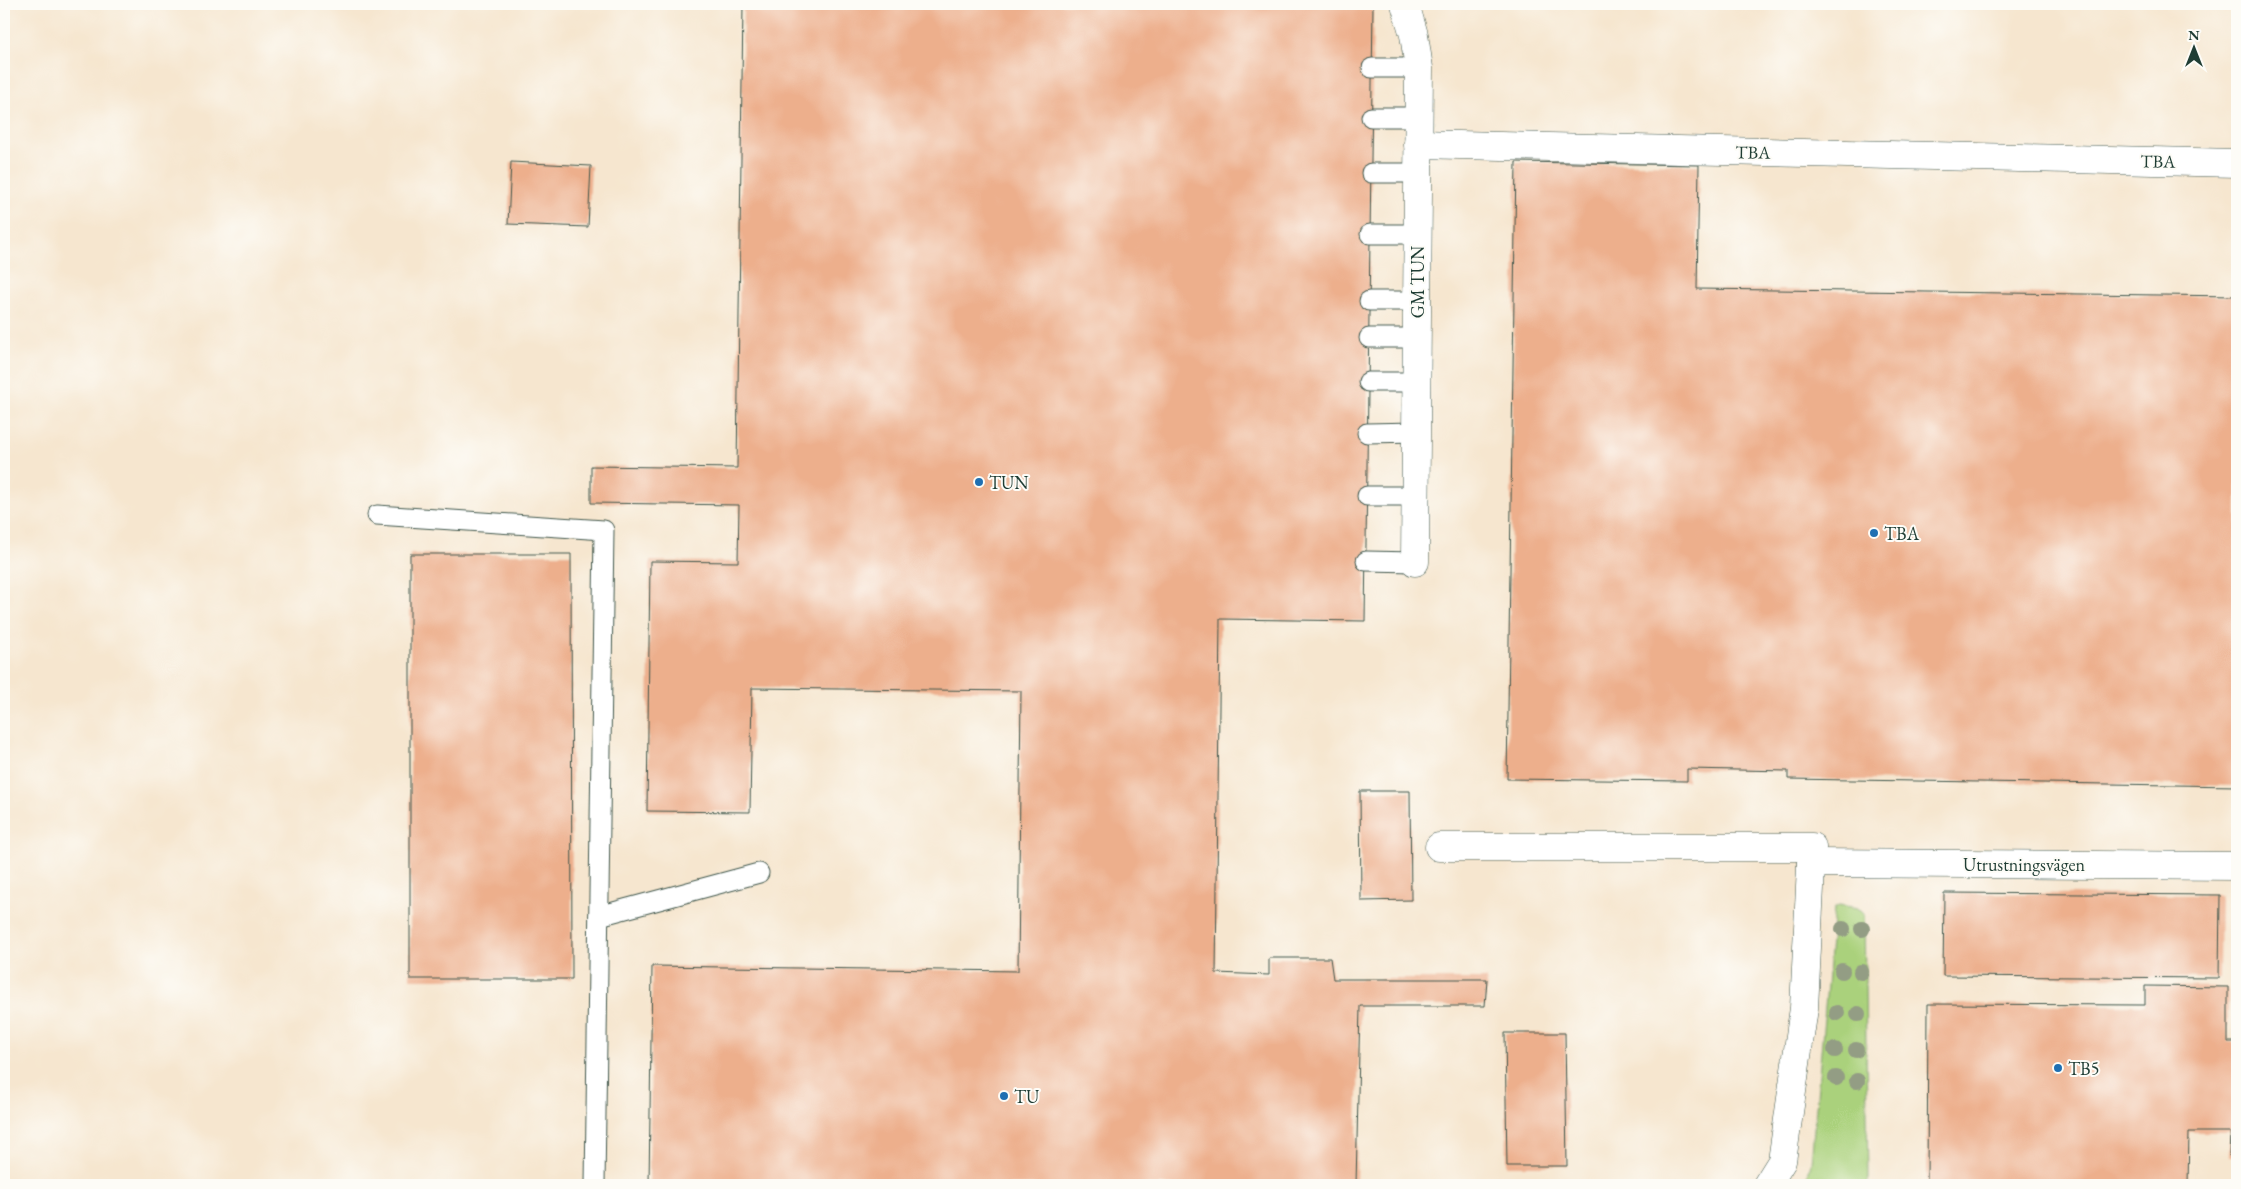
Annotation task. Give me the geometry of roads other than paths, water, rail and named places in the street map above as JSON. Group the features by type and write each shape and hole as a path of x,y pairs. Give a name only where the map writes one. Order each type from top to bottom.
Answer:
{"street":[{"name":"GM TUN","path":"1405,4 1414,35 1419,68 1415,562"},
{"name":"TBA","path":"1418,144 2237,162"},
{"name":"Utrustningsvägen","path":"1439,847 2237,866"},
{"path":"1767,1185 1782,1161 1802,1017 1812,855"}],"lane":[{"path":"1372,68 1419,68"},
{"path":"1371,117 1418,117"},
{"path":"1370,173 1418,173"},
{"path":"1370,234 1417,234"},
{"path":"1369,301 1417,301"},
{"path":"1369,338 1416,338"},
{"path":"1368,382 1416,382"},
{"path":"1367,433 1416,432"},
{"path":"1367,496 1415,496"},
{"path":"377,515 604,530 595,1185"},
{"path":"1366,561 1415,562"},
{"path":"599,916 759,873"}],"place":[{"name":"TUN","path":"979,482"},
{"name":"TBA","path":"1874,533"},
{"name":"TB5","path":"2058,1068"},
{"name":"TU","path":"1004,1096"}]}
